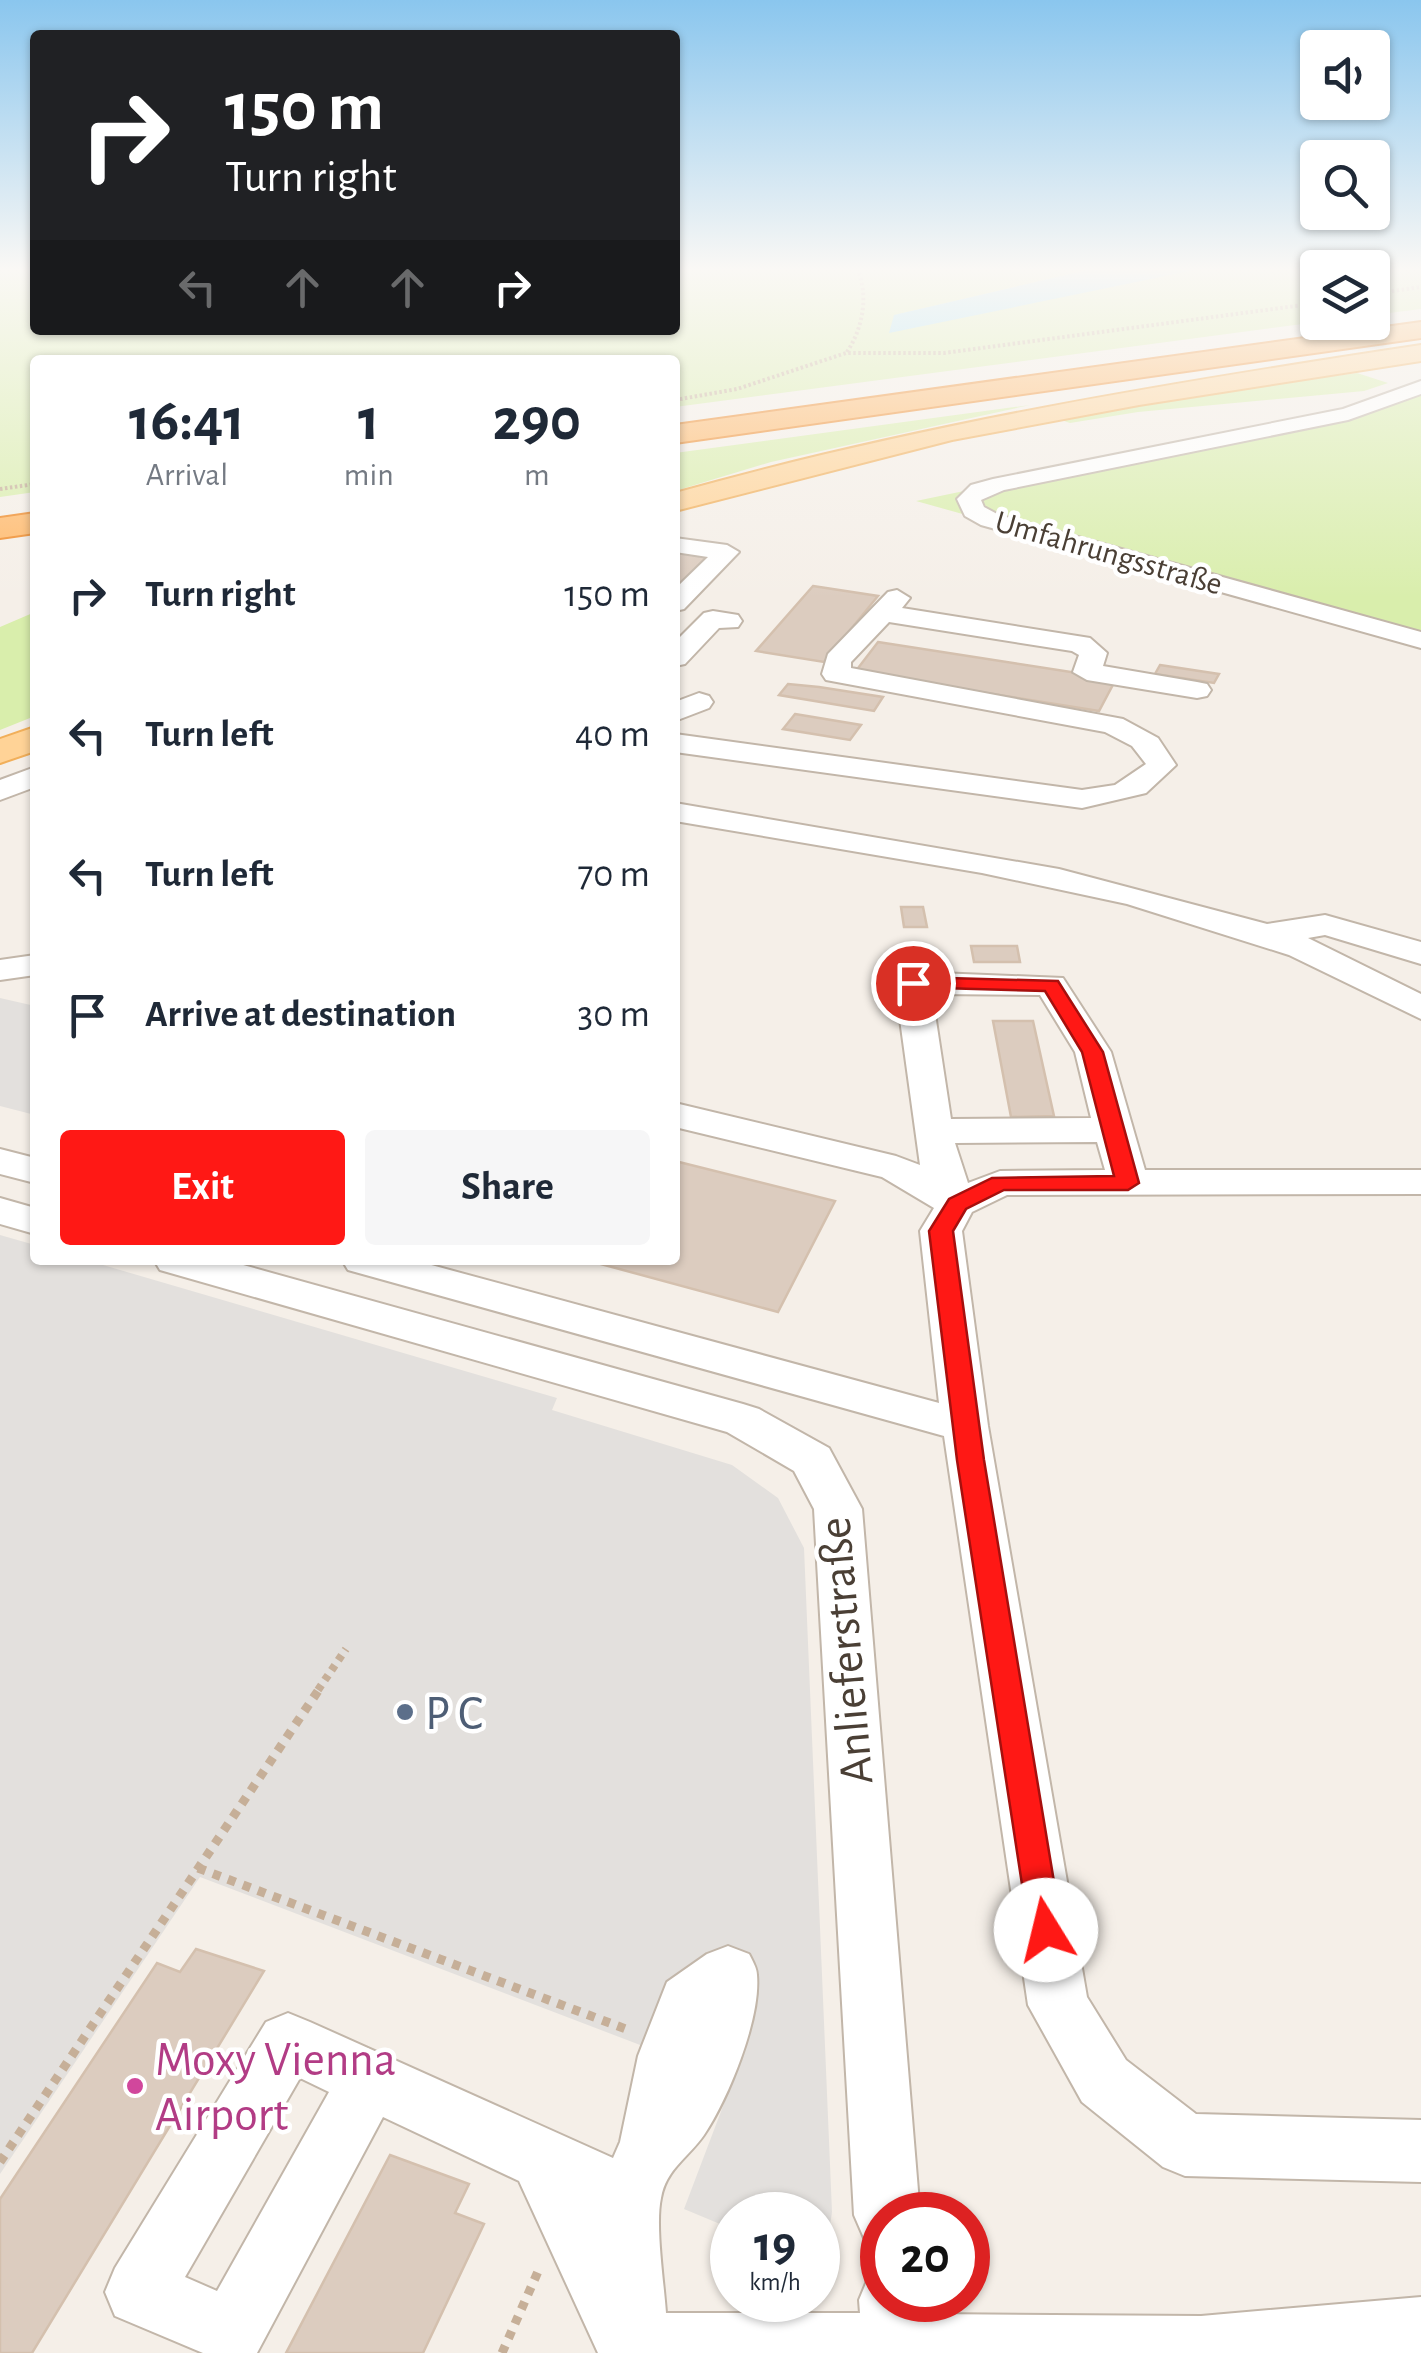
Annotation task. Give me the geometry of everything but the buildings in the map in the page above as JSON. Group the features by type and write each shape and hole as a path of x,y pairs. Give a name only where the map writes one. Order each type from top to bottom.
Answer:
{"highway":[{"path":"680,420 991,378"},
{"path":"680,433 1078,378"},
{"path":"0,514 30,510"},
{"path":"0,528 30,524"}],"main road":[{"path":"680,501 819,462 1024,416 1265,378"},
{"path":"0,752 30,740"}],"street":[{"name":"Umfahrungsstraße","path":"1421,387 1348,414 1001,484 979,490 968,499 972,511 990,520 1421,640"},
{"path":"680,546 727,552 680,599"},
{"path":"680,744 1082,799 1120,795 1147,782 1161,764 1154,748 1141,737 1113,725 836,674 838,660 890,606 1080,644 1093,653 1088,672"},
{"path":"680,653 712,619 728,621"},
{"path":"1018,661 1197,690"},
{"path":"0,791 30,778"},
{"path":"680,813 1063,880 1165,904 1288,942 1421,1008"},
{"path":"1265,935 1325,926 1380,938 1421,954"},
{"path":"0,970 30,965"},
{"path":"957,1204 938,1161 913,983 1051,985 1092,1052 1128,1183"},
{"path":"680,1115 896,1168 957,1204"},
{"path":"934,1130 1114,1130"},
{"path":"0,1161 30,1170"},
{"path":"1421,1182 1000,1183 957,1204 941,1231 966,1426 1058,2005 1104,2081 1185,2145 1421,2151"},
{"path":"0,1211 30,1220"},
{"name":"Anlieferstraße","path":"193,1265 743,1420 812,1460 838,1510 885,2192"},
{"path":"382,1265 966,1426"},
{"path":"632,2352 639,2171 681,2116 707,2061 724,2004 728,1973"},
{"path":"370,2079 542,2161 639,2171"},
{"path":"542,2161 632,2352"},
{"path":"632,2352 895,2334 1204,2351 1420,2333"}],"path":[{"path":"680,399 771,378"},
{"path":"0,489 30,485"},
{"path":"0,2162 346,1650"},
{"path":"198,1868 644,2036"}],"green space":[{"path":"0,378 30,378 30,493 0,497"},
{"path":"680,378 896,378 680,406"},
{"path":"1320,378 1372,378 1388,383 1364,391 1138,412 1070,423 1055,418 1159,399"},
{"path":"1421,384 1421,642 916,501 1344,412 1406,386"},
{"path":"1030,405 771,462 680,489 680,452"},
{"path":"30,614 30,718 0,730 0,627"}],"shaded area":[{"path":"0,998 30,1005 30,1114 0,1106"},
{"name":"P C","path":"0,1235 30,1244 30,1265 103,1265 557,1398 552,1410 732,1465 778,1498 804,1548 831,2192 710,2192 710,2220 684,2209 750,2035 707,2061 669,2056 200,1877 0,2174"}],"place":[{"name":"P C","path":"405,1712"},
{"name":"Moxy Vienna Airport","path":"135,2086"}],"route":[{"path":"913,983 1051,985 1092,1052 1128,1183 1000,1183 957,1204 941,1231 970,1460 1046,1930"}]}
